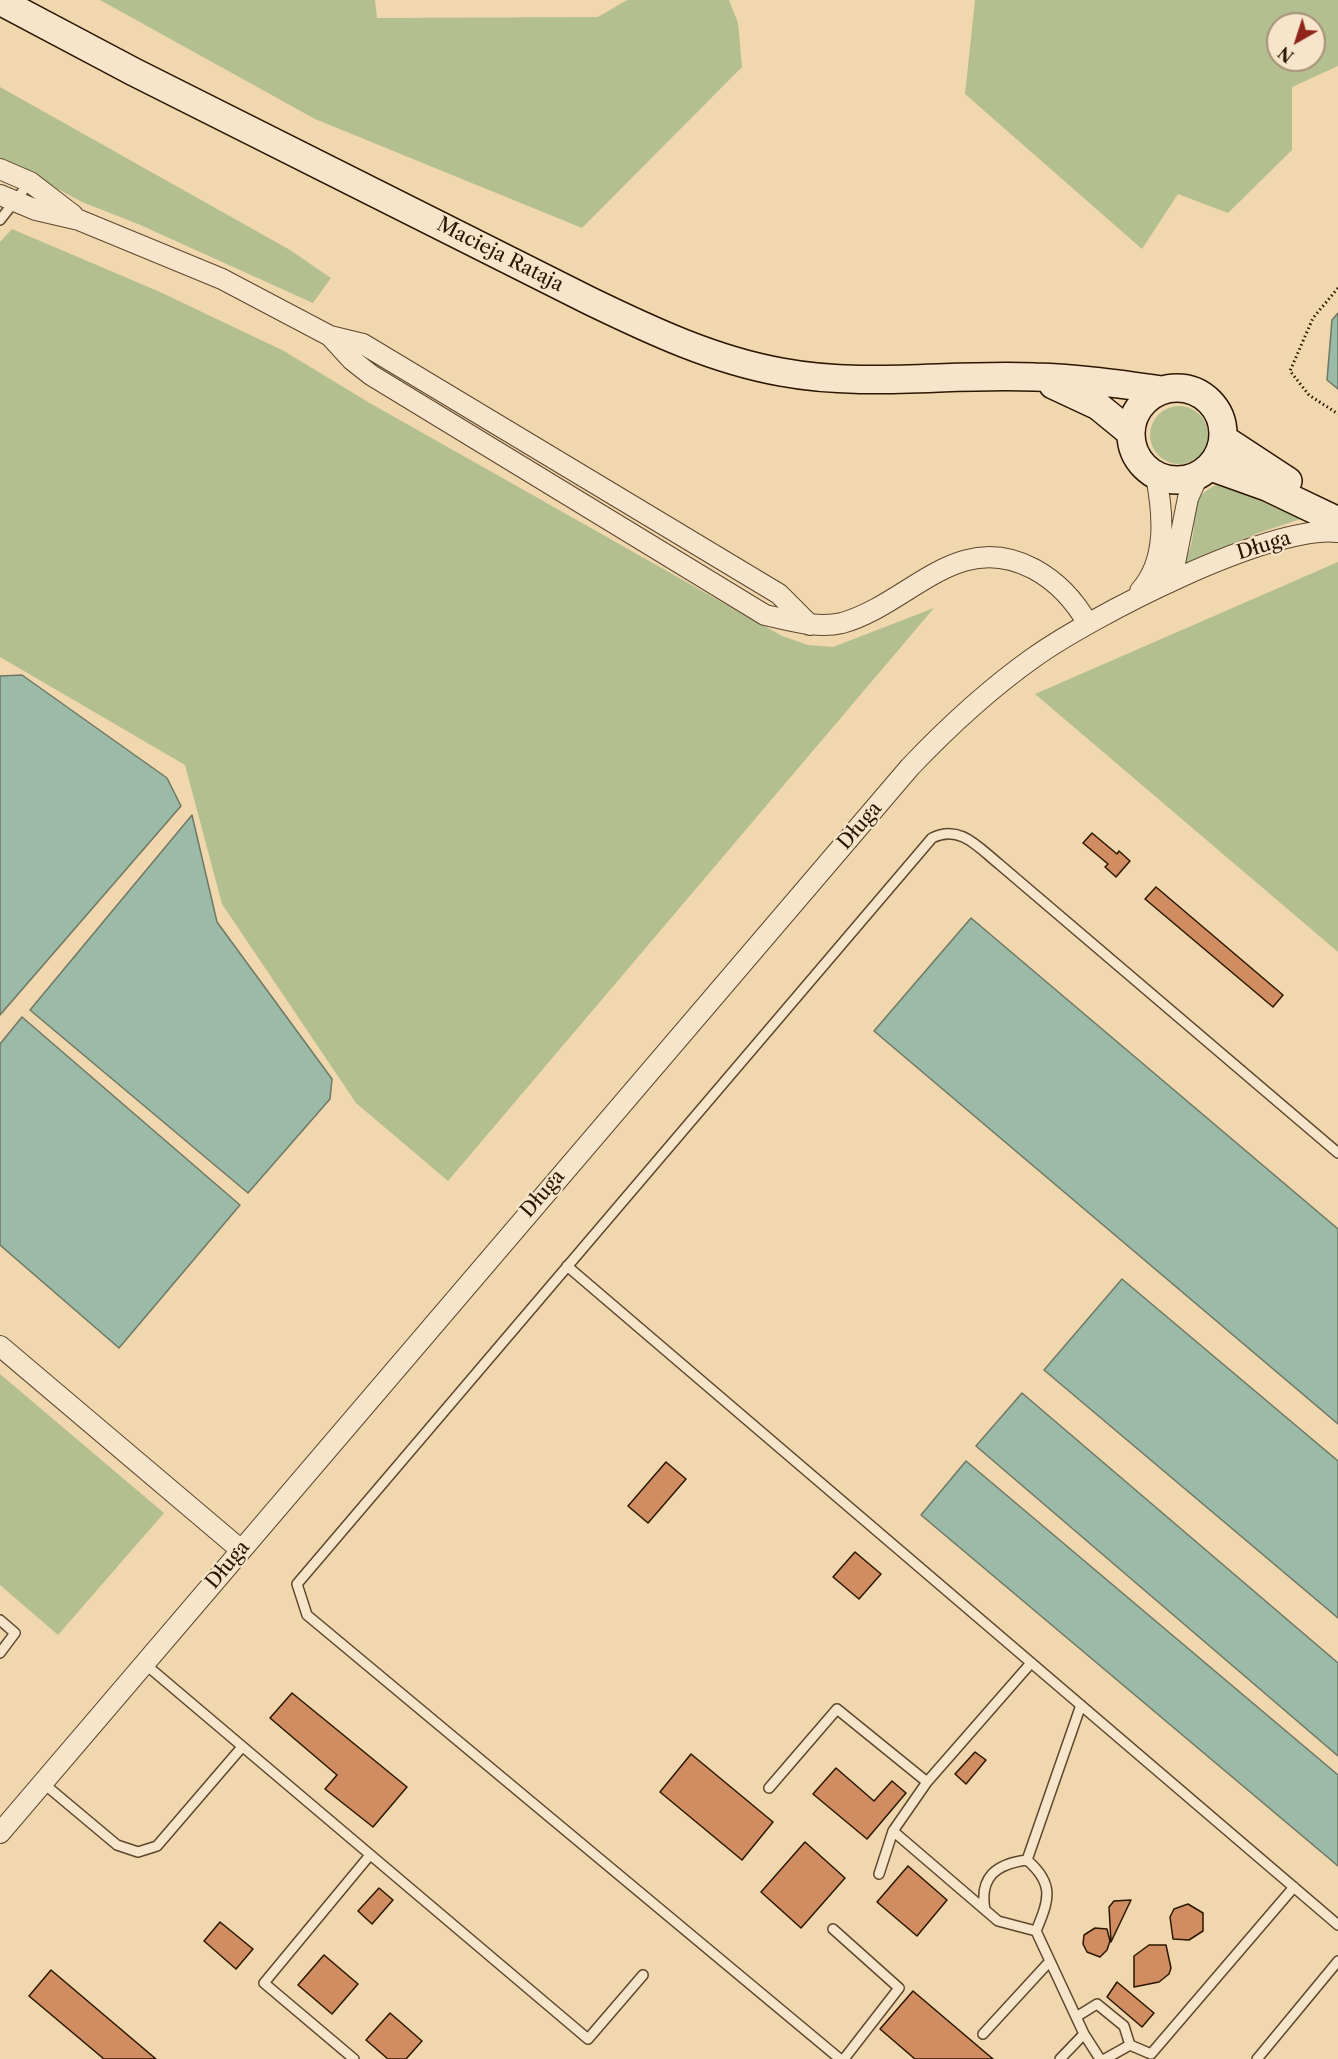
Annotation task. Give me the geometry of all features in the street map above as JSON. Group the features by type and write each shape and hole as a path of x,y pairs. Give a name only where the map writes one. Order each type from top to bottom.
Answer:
{"main road":[{"name":"Macieja Rataja","path":"0,1 134,72 663,336 729,359 781,372 846,380 1035,377 1162,390"},
{"name":"Macieja Rataja","path":"1035,377 1098,406 1131,433"},
{"path":"1177,387 1192,390 1206,398 1217,409 1223,423 1224,439 1220,454 1204,471 1177,481 1156,476 1137,458 1131,433 1133,419 1139,407 1149,397 1162,390 1177,387"},
{"path":"1224,439 1256,462 1338,510"},
{"name":"Długa","path":"1204,471 1267,487 1338,521"}],"street":[{"path":"0,169 30,182 79,220"},
{"path":"8,198 36,210 79,220 222,279 330,336 352,360 371,375 765,615 810,625 841,623 962,560 989,556 1018,560 1042,573 1078,606 1088,624"},
{"name":"Długa","path":"1129,604 1159,585 1169,573 1181,540 1188,498 1204,471"},
{"name":"Długa","path":"1129,604 1145,586 1154,570 1159,552 1162,526 1156,476"},
{"name":"Długa","path":"4,1821 43,1782 145,1664 910,767 950,726 986,694 1034,657 1088,624 1248,549 1310,533 1338,532"},
{"path":"0,1346 240,1550"}],"lane":[{"path":"0,220 8,198 30,182"},
{"path":"833,1929 899,1988 842,2059 828,2055 307,1615 297,1584 932,838 944,832 963,836 999,864 1338,1153"},
{"path":"567,1266 1338,1925"},
{"path":"0,1620 15,1633 0,1653"},
{"path":"879,1874 893,1831 927,1782 1031,1662"},
{"path":"145,1664 588,2039 643,1975"},
{"path":"1027,1860 1081,1705"},
{"path":"770,1788 837,1709 927,1782"},
{"path":"43,1782 117,1845 138,1852 157,1846 242,1747"},
{"path":"893,1831 998,1921 1036,1931"},
{"path":"354,2059 264,1983 370,1855"},
{"path":"985,1910 982,1894 986,1880 998,1869 1012,1862 1027,1860 1041,1872 1048,1888 1047,1906 1036,1931 1084,2034 1100,2059"},
{"path":"1130,2045 1152,2054 1294,1887"},
{"path":"983,2034 1050,1961"},
{"path":"1257,2059 1338,1961"},
{"path":"1076,2017 1097,2004 1124,2026 1130,2045"},
{"path":"1060,2059 1084,2034"},
{"path":"1105,2059 1130,2045"}],"path":[{"path":"1338,288 1313,318 1290,371 1309,395 1338,414"}],"green space":[{"path":"100,0 375,0 377,18 598,17 627,0 729,0 738,23 742,67 582,228 315,119"},
{"path":"975,0 1338,0 1338,66 1326,71 1326,12 1266,12 1266,72 1325,72 1292,87 1292,150 1228,213 1178,194 1142,249 965,94"},
{"path":"0,87 290,250 331,278 313,303 138,224 82,202 0,158"},
{"path":"12,229 160,292 284,351 368,402 782,636 808,645 833,647 934,608 448,1181 356,1103 222,904 185,765 0,657 0,242"},
{"path":"1179,406 1195,411 1203,419 1208,435 1203,451 1195,459 1179,464 1163,459 1155,451 1150,435 1155,419 1163,411"},
{"path":"1220,483 1310,516 1258,533 1182,567 1191,545 1196,502 1208,490"},
{"path":"1338,562 1338,952 1035,694"},
{"path":"0,1374 164,1513 58,1635 0,1585"}],"shaded area":[{"path":"1338,313 1338,389 1327,380 1332,320"},
{"path":"22,675 167,778 181,806 0,1015 0,676"},
{"path":"192,815 217,922 332,1079 330,1099 248,1193 30,1010"},
{"path":"971,918 1338,1229 1338,1424 874,1031"},
{"path":"22,1017 240,1205 119,1348 0,1245 0,1044"},
{"path":"1122,1279 1338,1461 1338,1618 1044,1370"},
{"path":"1022,1393 1338,1663 1338,1756 976,1446"},
{"path":"966,1461 1338,1775 1338,1866 921,1515"}],"building":[{"path":"1092,833 1117,854 1119,851 1130,861 1116,877 1105,867 1108,864 1083,843"},
{"path":"1156,887 1283,995 1273,1007 1145,899"},
{"path":"666,1462 686,1479 648,1523 628,1506"},
{"path":"855,1552 881,1574 859,1599 833,1577"},
{"path":"292,1693 407,1787 373,1827 325,1789 337,1775 270,1718"},
{"path":"975,1752 986,1760 966,1784 955,1774"},
{"path":"691,1754 773,1822 742,1860 660,1792"},
{"path":"836,1768 874,1801 892,1781 906,1793 867,1839 813,1794"},
{"path":"805,1842 845,1878 801,1928 761,1892"},
{"path":"908,1866 947,1900 917,1936 877,1902"},
{"path":"379,1888 393,1900 372,1924 358,1911"},
{"path":"1131,1900 1111,1942 1109,1907 1114,1901"},
{"path":"1188,1904 1203,1913 1203,1931 1189,1940 1173,1939 1170,1917 1174,1909"},
{"path":"220,1922 253,1949 236,1969 204,1941"},
{"path":"1095,1928 1107,1929 1110,1941 1107,1950 1100,1957 1087,1952 1083,1944 1084,1935"},
{"path":"1149,1945 1166,1945 1171,1968 1169,1974 1159,1982 1134,1987 1134,1956"},
{"path":"324,1955 358,1984 332,2014 298,1985"},
{"path":"51,1970 156,2059 104,2059 29,1996"},
{"path":"1117,1982 1154,2013 1142,2027 1107,1997"},
{"path":"913,1991 993,2059 915,2059 880,2029"},
{"path":"390,2013 422,2041 406,2059 388,2059 366,2040"}]}
